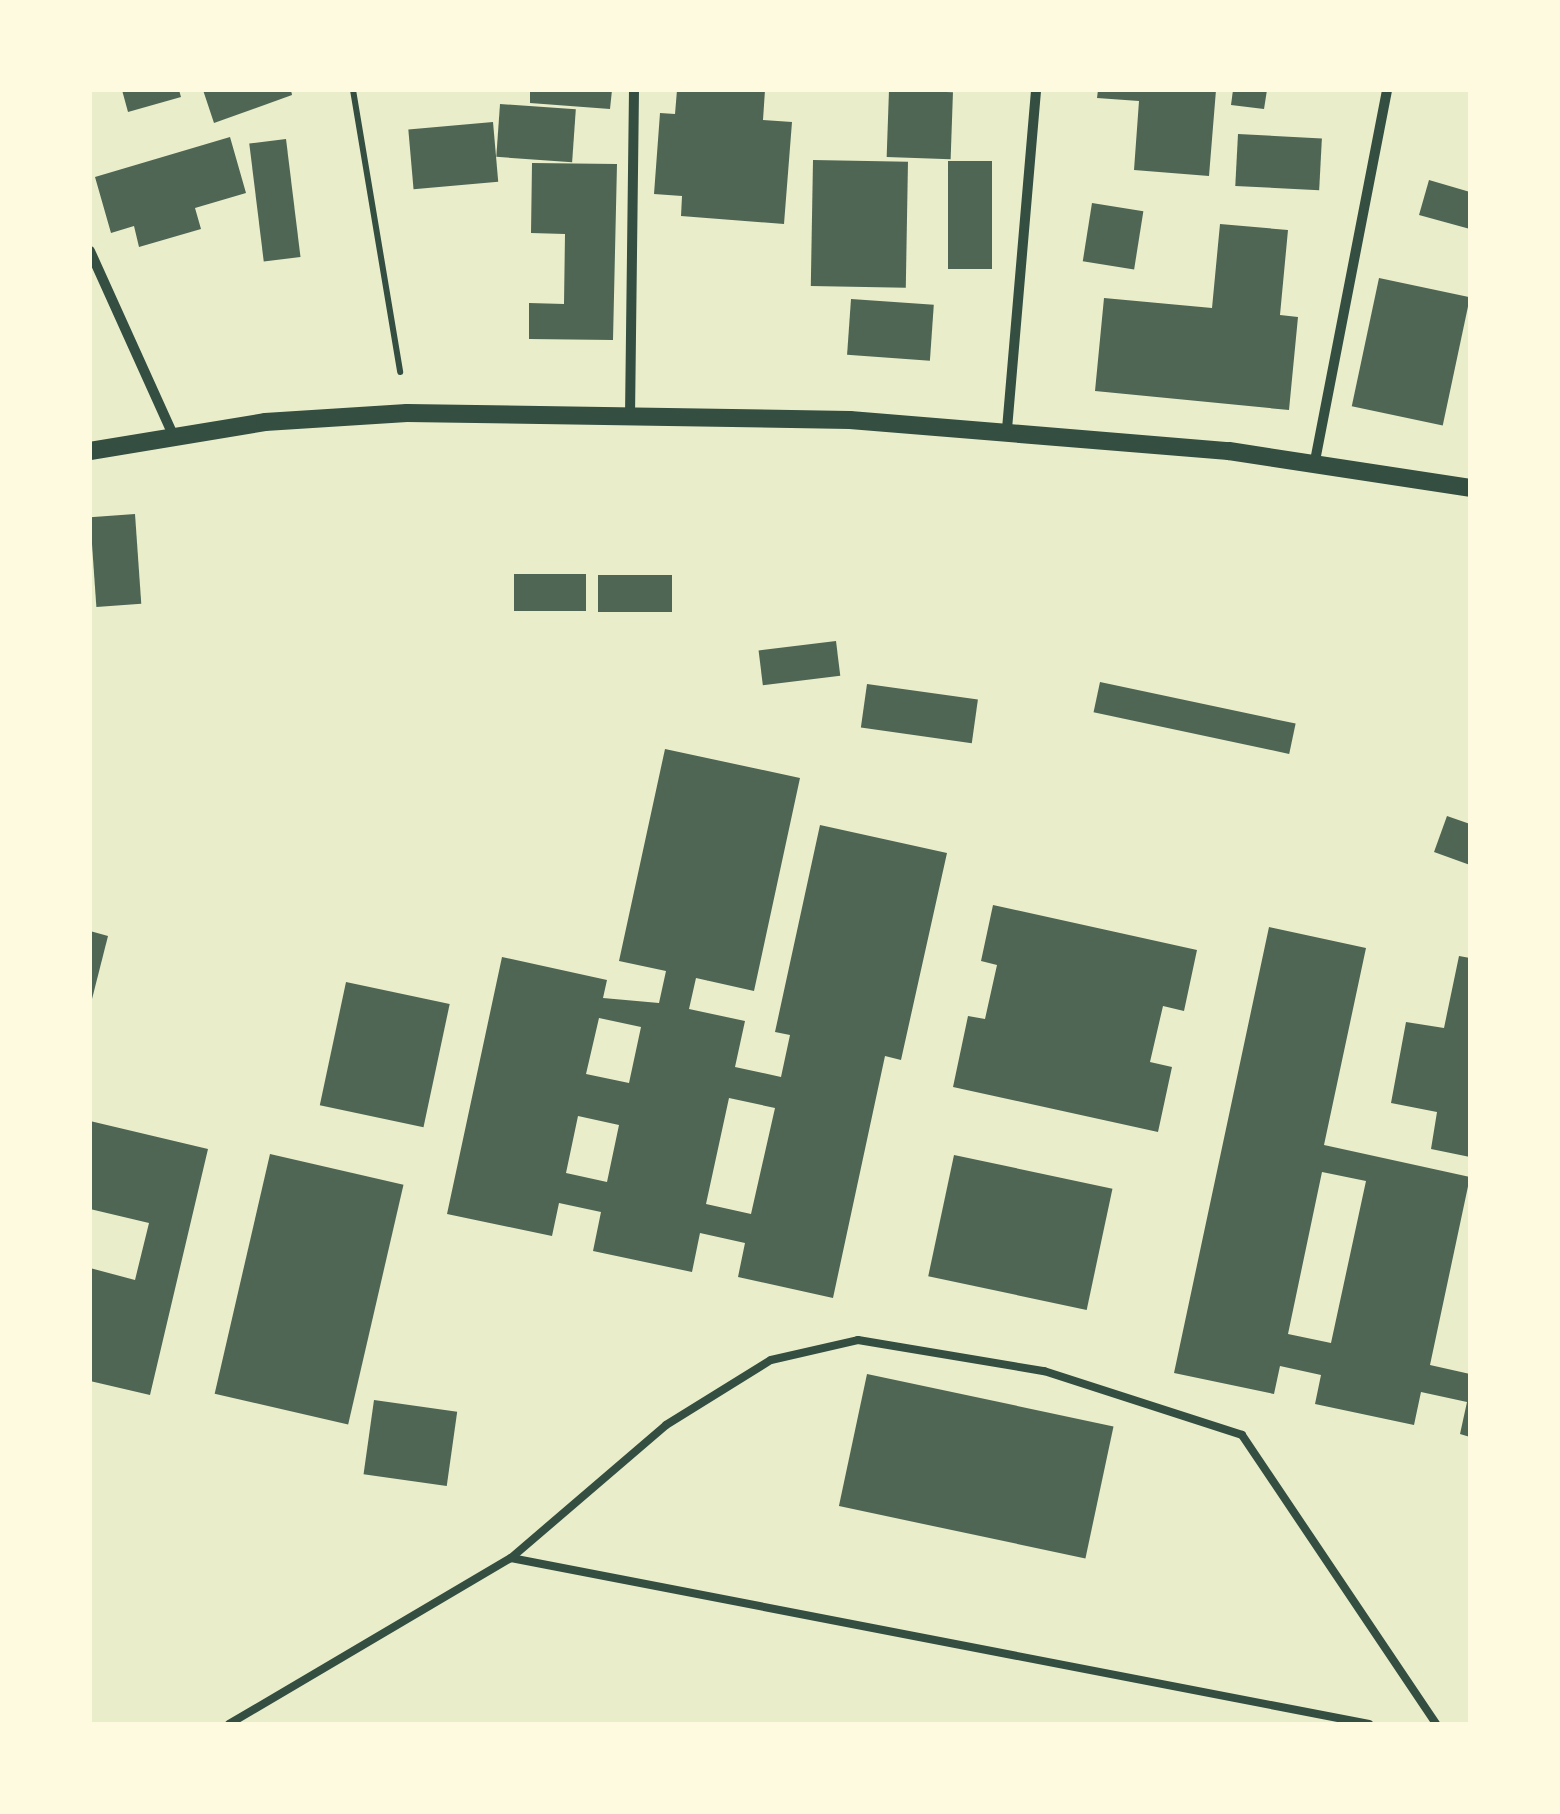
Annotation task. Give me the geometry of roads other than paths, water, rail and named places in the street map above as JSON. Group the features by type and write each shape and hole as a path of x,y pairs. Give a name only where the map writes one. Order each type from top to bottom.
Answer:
{"street":[{"path":"630,417 634,90"},
{"path":"1008,429 1036,90"},
{"path":"1314,466 1387,90"},
{"path":"90,251 174,437"},
{"path":"90,451 174,437 407,413 630,417 1008,429 1470,488"}],"lane":[{"path":"230,1724 512,1558 666,1426 771,1360 858,1340 1044,1372 1242,1435 1436,1724"},
{"path":"512,1558 1369,1724"}]}
